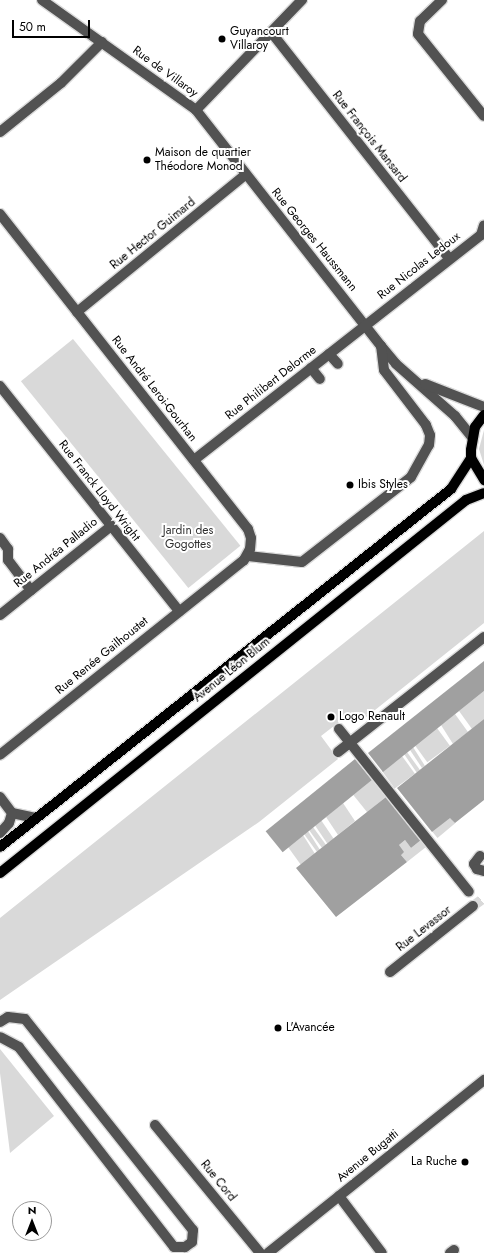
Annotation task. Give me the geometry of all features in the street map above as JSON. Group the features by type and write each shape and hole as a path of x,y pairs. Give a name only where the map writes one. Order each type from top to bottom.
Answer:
{"main road":[{"path":"484,415 472,437 471,458 484,480"},
{"name":"Avenue Léon Blum","path":"0,847 451,489 471,458"},
{"name":"Avenue Léon Blum","path":"0,873 466,500 484,493"}],"street":[{"name":"Rue de Villaroy","path":"42,0 196,110"},
{"path":"196,110 302,0"},
{"path":"442,0 420,21 418,34 484,116"},
{"name":"Rue François Mansard","path":"271,32 449,258"},
{"path":"0,132 61,83 102,42"},
{"name":"Rue Georges Haussmann","path":"196,110 245,176 396,364 418,380 461,423 472,437"},
{"name":"Rue Hector Guimard","path":"77,312 245,176"},
{"name":"Rue André Leroi-Gourhan","path":"0,214 250,532 251,543 248,556"},
{"name":"Rue Nicolas Ledoux","path":"365,326 449,258 481,235 484,225"},
{"name":"Rue Philibert Delorme","path":"194,460 365,326"},
{"path":"248,556 302,562 411,477 429,445 430,435 426,425 384,370 381,346"},
{"path":"329,354 338,364"},
{"path":"311,368 320,379"},
{"name":"Rue Georges Haussmann","path":"418,380 484,407"},
{"name":"Rue Franck Lloyd Wright","path":"0,386 110,527 179,611"},
{"name":"Rue Andréa Palladio","path":"0,615 110,527"},
{"path":"0,538 8,549 8,560 31,590"},
{"name":"Rue Renée Gailhoustet","path":"0,755 248,556"},
{"path":"338,752 484,637"},
{"path":"339,729 469,892"},
{"path":"0,797 12,813 35,818"},
{"path":"0,833 9,823 12,813"},
{"path":"480,856 474,864 477,869 484,871"},
{"name":"Rue Levassor","path":"390,972 473,906"},
{"path":"0,1022 8,1017 24,1019 193,1230 192,1242 186,1247 174,1247 19,1047 0,1037"},
{"name":"Avenue Bugatti","path":"268,1253 484,1080"},
{"name":"Rue Cord","path":"155,1125 260,1253"},
{"path":"339,1196 382,1253"}],"green space":[{"name":"Jardin des Gogottes","path":"73,339 240,546 188,588 21,381"},
{"path":"484,430 484,465 479,449"},
{"path":"484,531 484,623 360,722 352,712 321,736 338,759 259,822 0,1000 0,918"},
{"path":"484,691 484,719 472,729 459,711"},
{"path":"455,714 468,732 453,744 441,725"},
{"path":"437,728 450,746 427,762 414,744"},
{"path":"413,747 425,766 422,768 410,750"},
{"path":"407,752 420,770 417,773 404,754"},
{"path":"402,756 415,774 395,788 382,771"},
{"path":"372,780 386,797 367,812 353,795"},
{"path":"343,803 355,821 338,835 326,817"},
{"path":"450,817 455,823 438,838 432,832"},
{"path":"321,820 334,839 327,844 314,824"},
{"path":"313,827 326,845 322,848 309,830"},
{"path":"308,831 320,850 317,852 304,834"},
{"path":"303,835 315,854 301,865 288,847"},
{"path":"405,840 411,848 421,840 426,847 407,862 401,855 399,845"},
{"path":"0,1049 54,1116 10,1153 0,1073"}],"shaded area":[{"path":"484,661 484,691 383,772 368,753"},
{"path":"484,719 484,800 455,823 450,818 432,832 397,788"},
{"path":"355,759 372,780 283,852 266,831"},
{"path":"386,797 421,840 411,848 405,840 399,845 404,852 401,855 407,862 336,917 296,868"}],"pier":[{"path":"395,787 433,834 430,833"}],"tunnel":[{"path":"473,906 484,898"}],"place":[{"name":"Guyancourt Villaroy","path":"222,39"},
{"name":"Maison de quartier Théodore Monod","path":"147,160"},
{"name":"Ibis Styles","path":"350,485"},
{"name":"Logo Renault","path":"331,717"},
{"name":"L'Avancée","path":"278,1028"},
{"name":"La Ruche","path":"465,1162"}]}
